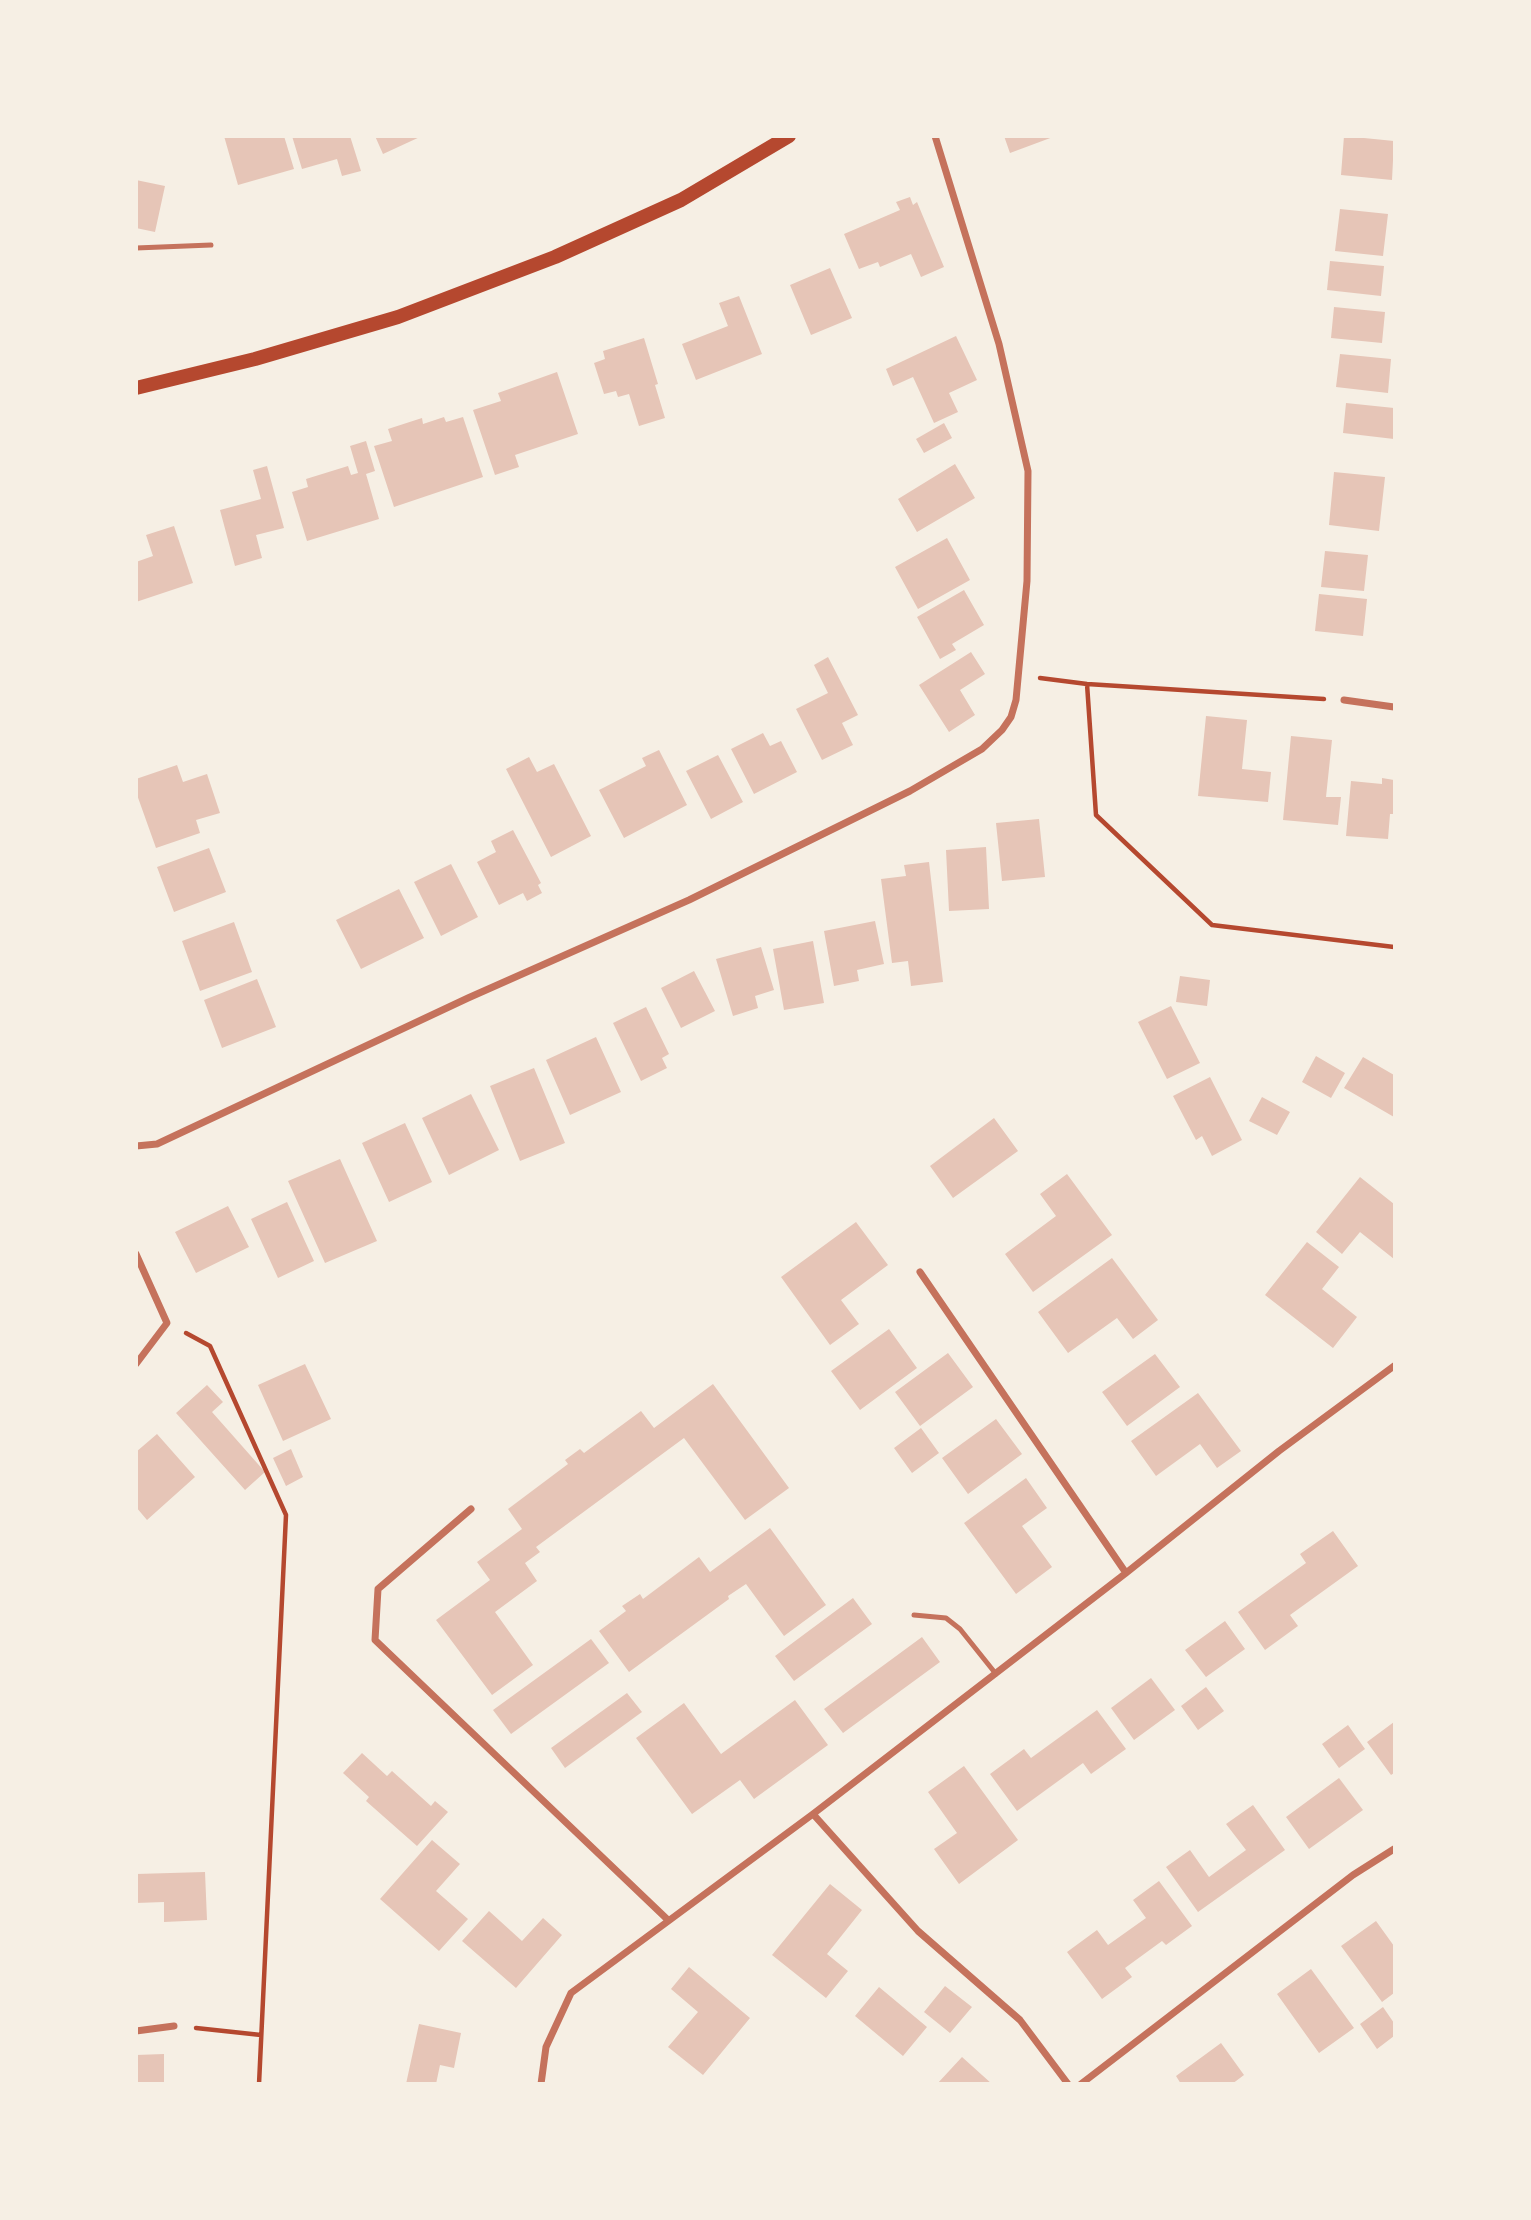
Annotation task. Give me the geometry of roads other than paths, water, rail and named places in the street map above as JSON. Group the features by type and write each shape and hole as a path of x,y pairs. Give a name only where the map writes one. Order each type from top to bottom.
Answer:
{"main road":[{"path":"136,388 255,359 398,317 555,257 681,200 789,136"}],"street":[{"path":"136,1146 157,1144 468,998 689,900 910,791 982,749 1002,730 1011,717 1016,700 1027,581 1028,471 999,344 935,136"},
{"path":"1343,700 1395,707"},
{"path":"136,1254 167,1323 136,1364"},
{"path":"920,1272 1126,1573"},
{"path":"541,2084 546,2047 571,1993 813,1814 1126,1573 1279,1451 1395,1366"},
{"path":"471,1509 378,1589 375,1640 668,1920"},
{"path":"813,1814 918,1931 1020,2020 1068,2084"},
{"path":"1081,2084 1353,1875 1395,1849"},
{"path":"136,2031 174,2026"}],"lane":[{"path":"136,248 211,245"},
{"path":"914,1615 946,1618 960,1629 996,1674"}]}
